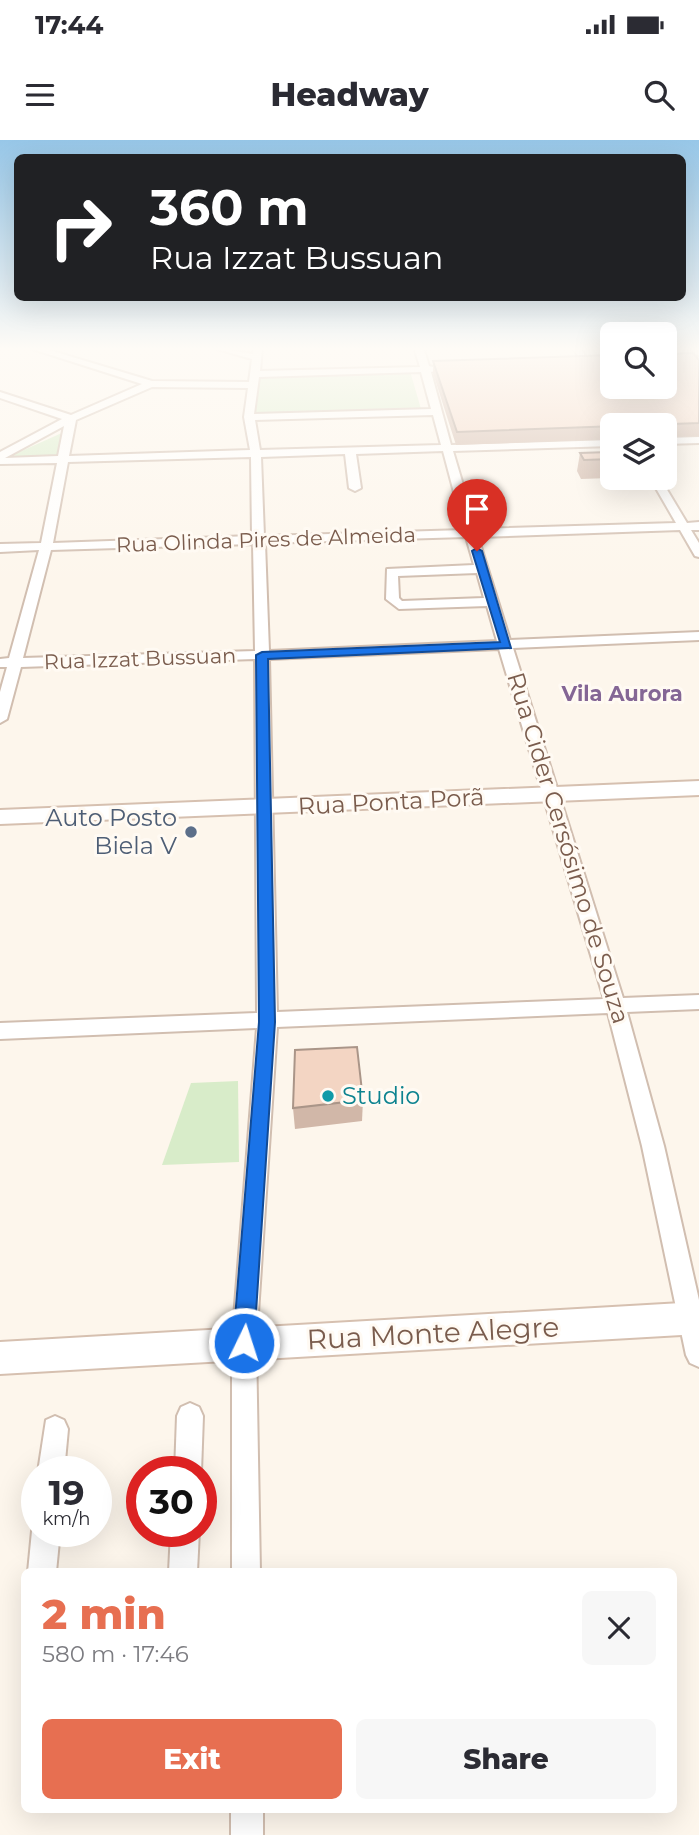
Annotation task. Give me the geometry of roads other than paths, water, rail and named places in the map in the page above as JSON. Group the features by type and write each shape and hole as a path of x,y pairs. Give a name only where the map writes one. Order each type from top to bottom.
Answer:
{"street":[{"path":"0,459 57,426"},
{"path":"0,719 7,663 46,547 69,426"},
{"path":"246,1568 244,1343 267,1022 262,655 256,540 256,455 251,426"},
{"name":"Rua Cider Cersósimo de Souza","path":"443,426 471,534 617,1006 694,1319 699,1355"},
{"path":"677,441 699,440"},
{"path":"0,459 256,455 600,443"},
{"path":"350,451 355,488"},
{"path":"662,490 699,554"},
{"name":"Rua Olinda Pires de Almeida","path":"0,548 699,526"},
{"path":"483,569 391,572 393,600 399,605 492,602"},
{"name":"Rua Izzat Bussuan","path":"7,663 507,646 699,636"},
{"name":"Rua Ponta Porã","path":"0,817 699,788"},
{"path":"0,1031 699,1002"},
{"name":"Rua Monte Alegre","path":"0,1358 694,1319"},
{"path":"189,1456 190,1416"},
{"path":"52,1456 55,1429"},
{"path":"42,1568 44,1547"},
{"path":"183,1568 184,1547"},
{"path":"247,1813 247,1835"}],"place":[{"name":"Auto Posto Biela V","path":"191,832"},
{"name":"Studio","path":"328,1096"}],"district":[{"name":"Vila Aurora","path":"622,694"}]}
